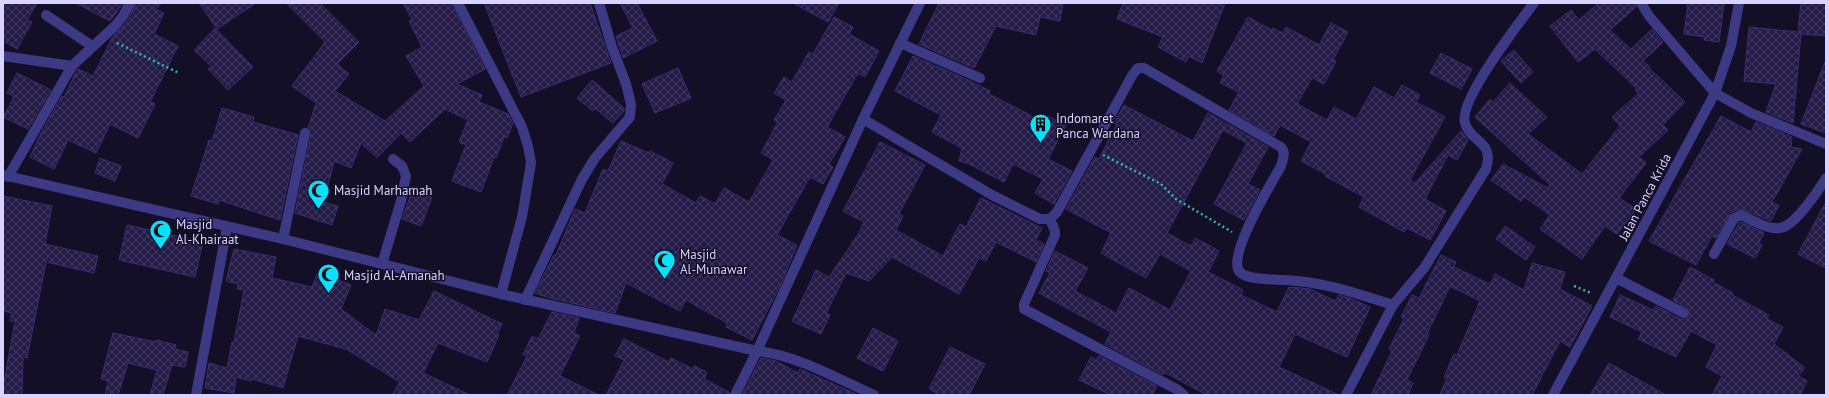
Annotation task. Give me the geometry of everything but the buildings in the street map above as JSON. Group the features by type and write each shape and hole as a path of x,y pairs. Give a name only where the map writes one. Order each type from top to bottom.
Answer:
{"street":[{"path":"130,3 123,16 104,37 92,46 72,66 5,176 283,239 525,300 757,351 776,353 796,359 874,395"},
{"path":"458,3 522,127 528,146 531,163 522,217 501,294"},
{"path":"525,300 582,179 595,158 630,117 631,104 626,84 612,47 599,3"},
{"path":"735,395 757,351 863,119 920,3"},
{"path":"1346,395 1393,305 1424,268 1486,169 1489,161 1488,152 1465,124 1464,114 1472,95 1486,71 1534,3"},
{"path":"1641,3 1649,16 1715,93 1751,113 1826,144"},
{"name":"Jalan Panca Krida","path":"1553,395 1715,93 1731,46 1740,3"},
{"path":"46,16 92,46"},
{"path":"900,43 980,78"},
{"path":"3,56 72,66"},
{"path":"863,119 992,195 1040,219 1050,219 1057,212 1133,74 1138,68 1144,68 1281,147 1284,155 1281,166 1238,250 1237,267 1240,272 1245,276 1328,285 1393,305"},
{"path":"283,239 305,133"},
{"path":"382,264 401,201 406,176 402,166 393,159"},
{"path":"1714,254 1734,218 1742,215 1770,227 1779,229 1786,227 1818,190 1826,178"},
{"path":"1050,219 1055,235 1024,304 1024,309 1178,390 1184,395"},
{"path":"196,395 227,227"},
{"path":"1616,278 1684,313"}],"path":[{"path":"104,37 179,73"},
{"path":"1091,149 1161,184 1176,199 1243,239"},
{"path":"1574,286 1604,300"}],"place":[{"name":"Indomaret Panca Wardana","path":"1041,144"},
{"name":"Masjid Marhamah","path":"318,210"},
{"name":"Masjid Al-Khairaat","path":"161,250"},
{"name":"Masjid Al-Munawar","path":"665,280"},
{"name":"Masjid Al-Amanah","path":"328,294"}]}
